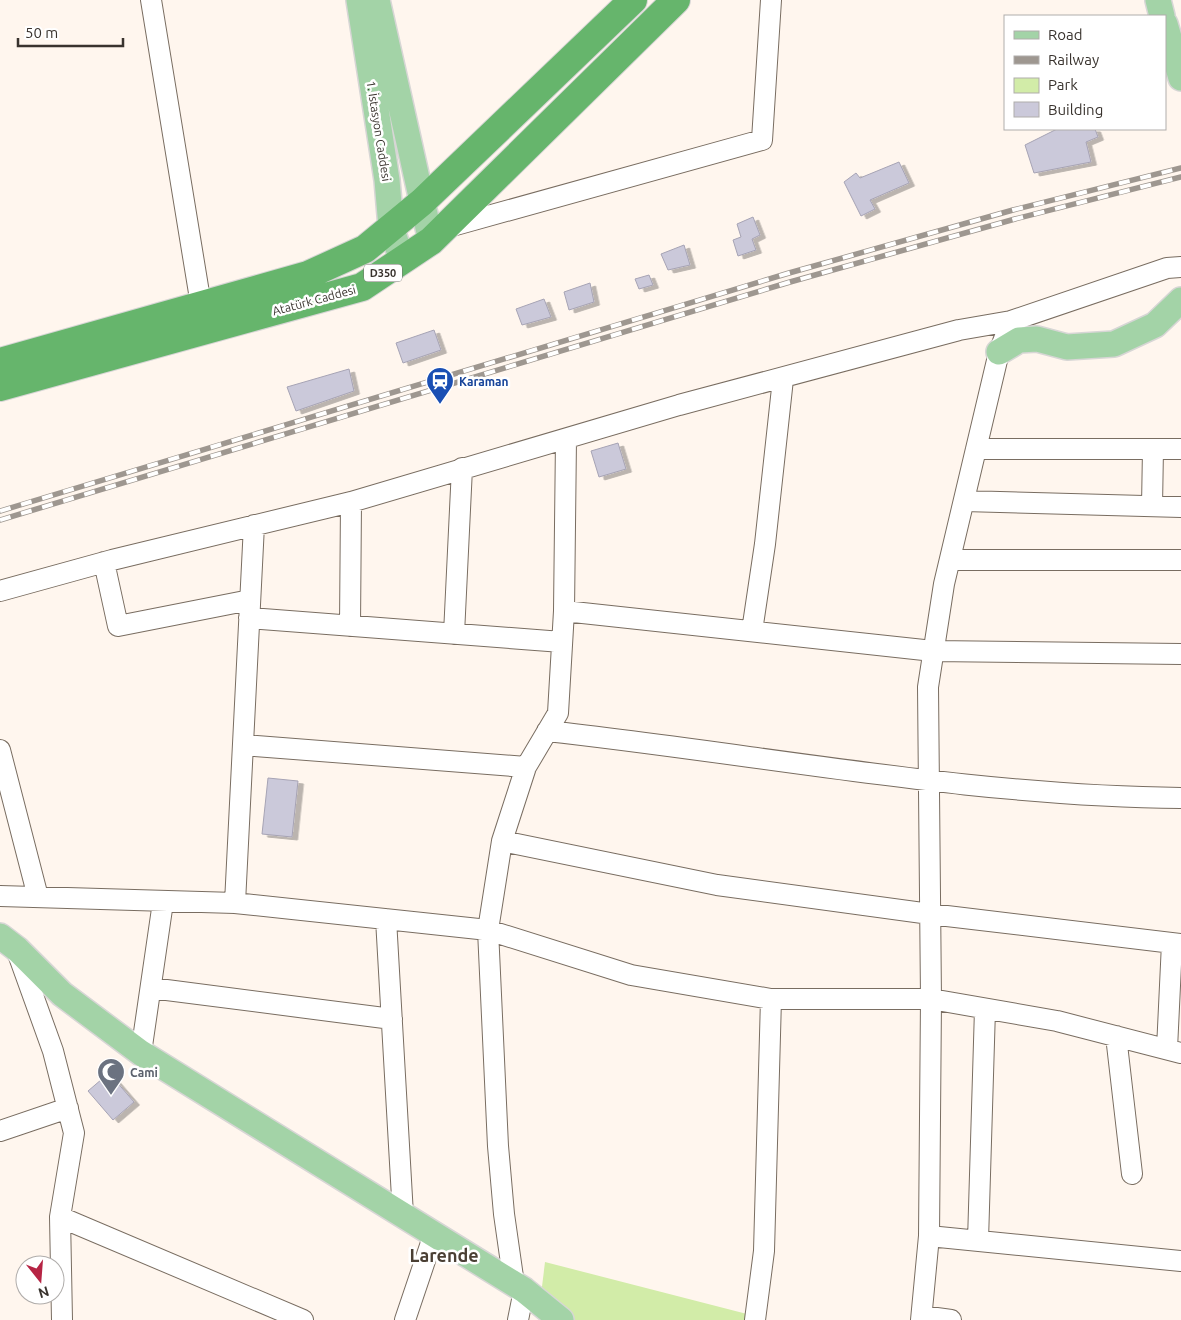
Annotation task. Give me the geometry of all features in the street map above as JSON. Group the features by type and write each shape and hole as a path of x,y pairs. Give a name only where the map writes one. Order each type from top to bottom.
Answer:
{"highway":[{"name":"Atatürk Caddesi","path":"0,362 308,274 365,249 422,202 634,0"},
{"name":"Atatürk Caddesi","path":"0,387 362,287 437,235 676,0"}],"main road":[{"name":"1. İstasyon Caddesi","path":"358,0 387,180 391,227 402,260"},
{"name":"1. İstasyon Caddesi","path":"377,0 422,202 437,235"},
{"path":"1158,0 1162,15"},
{"path":"1166,27 1181,78"},
{"path":"999,352 1019,340 1037,339 1067,347 1114,344 1155,325 1181,300"},
{"path":"8,942 62,994 141,1053 519,1287 562,1320"}],"street":[{"path":"151,0 201,305"},
{"path":"437,235 762,140 772,0"},
{"path":"0,590 104,562 352,502 678,405 782,379 959,330 1011,322 1167,268 1181,267"},
{"path":"951,1320 921,1318 929,1236 931,999 928,687 950,560 999,352 1011,322"},
{"path":"752,631 765,544 782,379"},
{"path":"518,1320 519,1287 504,1214 498,1146 488,930 502,841 526,767 558,713 564,611 566,439"},
{"path":"976,449 1181,449"},
{"path":"1152,506 1153,449"},
{"path":"454,634 462,468"},
{"path":"964,501 1181,507"},
{"path":"350,626 352,502"},
{"path":"235,903 254,525"},
{"path":"950,560 1181,560"},
{"path":"104,562 118,626 250,609 350,626 562,642"},
{"path":"564,611 933,651 1181,654"},
{"path":"547,731 628,740 929,782 1130,798 1181,798"},
{"path":"243,745 526,767"},
{"path":"0,750 38,897"},
{"path":"0,896 235,903 488,930 631,975 771,999 931,999 1057,1021 1174,1051 1176,944 930,914 717,885 502,841"},
{"path":"141,1053 163,902"},
{"path":"386,919 403,1215"},
{"path":"8,942 53,1051 74,1133 60,1217 62,1320"},
{"path":"150,988 392,1019"},
{"path":"755,1320 764,1251 771,999"},
{"path":"978,1241 985,1009"},
{"path":"1116,1036 1132,1174"},
{"path":"0,1131 68,1108"},
{"path":"60,1217 303,1320"},
{"path":"405,1320 434,1234"},
{"path":"929,1236 1181,1262"}],"green space":[{"path":"545,1262 747,1314 745,1320 575,1320 541,1295"}],"building":[{"path":"1055,130 1095,130 1098,137 1086,142 1091,162 1034,173 1025,145"},
{"path":"899,162 909,183 870,200 875,209 861,216 844,182 856,173 860,178"},
{"path":"753,217 760,235 752,239 756,250 738,256 733,240 741,237 737,224"},
{"path":"684,245 690,265 668,270 661,254"},
{"path":"649,275 653,285 639,289 635,279"},
{"path":"590,283 594,302 569,310 564,292"},
{"path":"544,299 551,317 522,325 516,309"},
{"name":"Karaman","path":"434,330 441,350 403,363 396,343"},
{"path":"349,369 354,391 296,411 287,387"},
{"path":"618,443 626,469 599,477 591,451"},
{"path":"268,778 298,781 292,837 262,834"},
{"name":"Cami","path":"109,1073 134,1102 113,1120 88,1091"}],"railway":[{"path":"0,511 789,273 1013,210 1181,168"},
{"path":"0,520 790,282 1015,219 1181,177"}],"place":[{"name":"Karaman","path":"440,405"},
{"name":"Cami","path":"111,1096"}],"district":[{"name":"Larende","path":"444,1255"}]}
